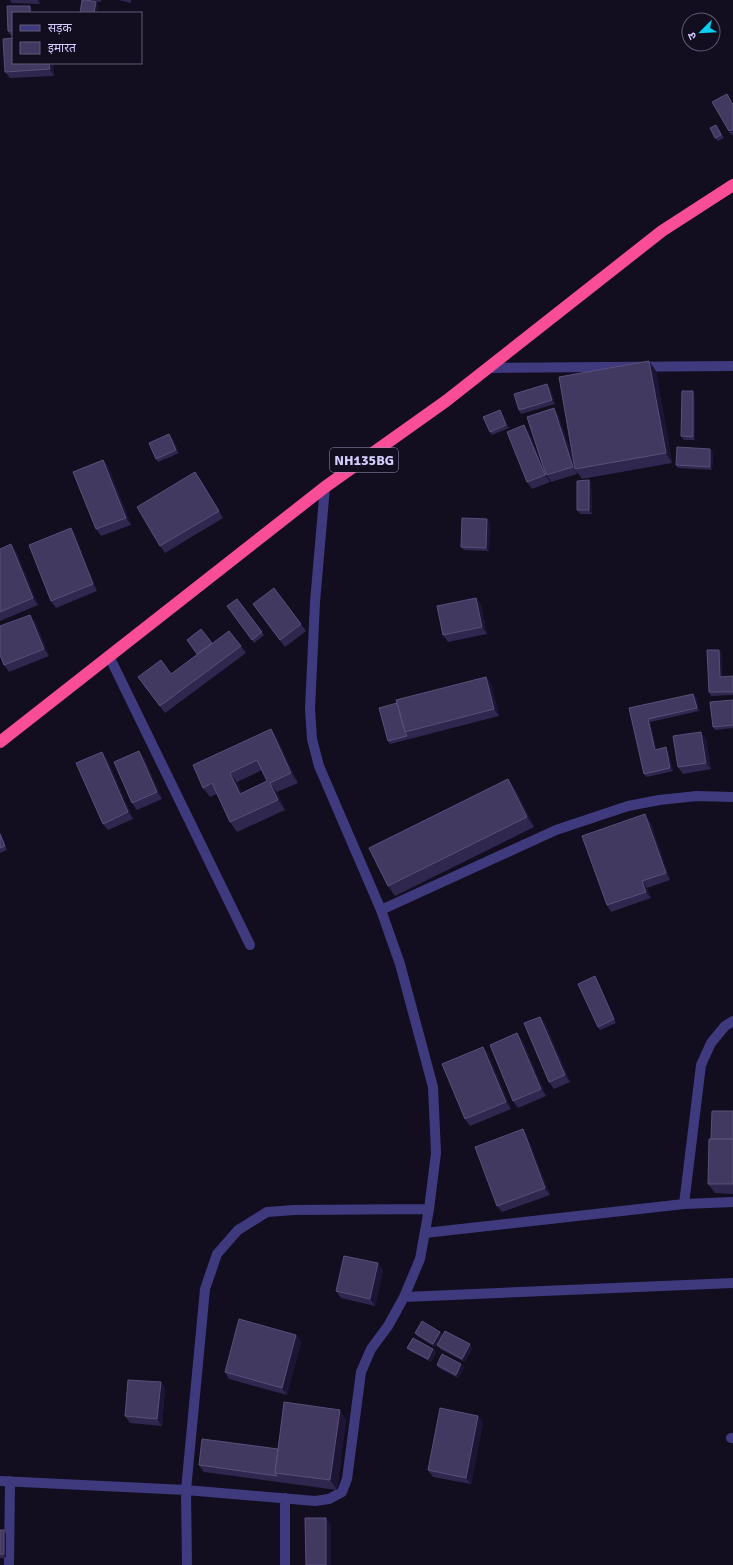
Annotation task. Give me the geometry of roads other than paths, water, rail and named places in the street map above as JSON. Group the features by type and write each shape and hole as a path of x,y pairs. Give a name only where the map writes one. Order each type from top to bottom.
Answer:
{"highway":[{"name":"NH135BG","path":"0,742 324,487 446,401 662,231 733,185"}],"street":[{"path":"488,368 733,366"},
{"path":"9,1565 5,1481 186,1490 315,1501 329,1499 342,1492 348,1479 361,1372 371,1349 388,1326 404,1297 420,1259 429,1209 436,1153 433,1087 400,964 381,910 319,766 312,739 310,709 315,602 324,487"},
{"path":"109,656 250,945"},
{"path":"381,910 556,830 622,808 659,800 697,796 733,797"},
{"path":"684,1204 701,1065 711,1043 725,1026 733,1021"},
{"path":"425,1233 684,1204 733,1202"},
{"path":"187,1565 186,1490 204,1289 217,1254 238,1230 267,1212 294,1210 429,1209"},
{"path":"404,1297 733,1283"},
{"path":"285,1498 285,1565"}]}
